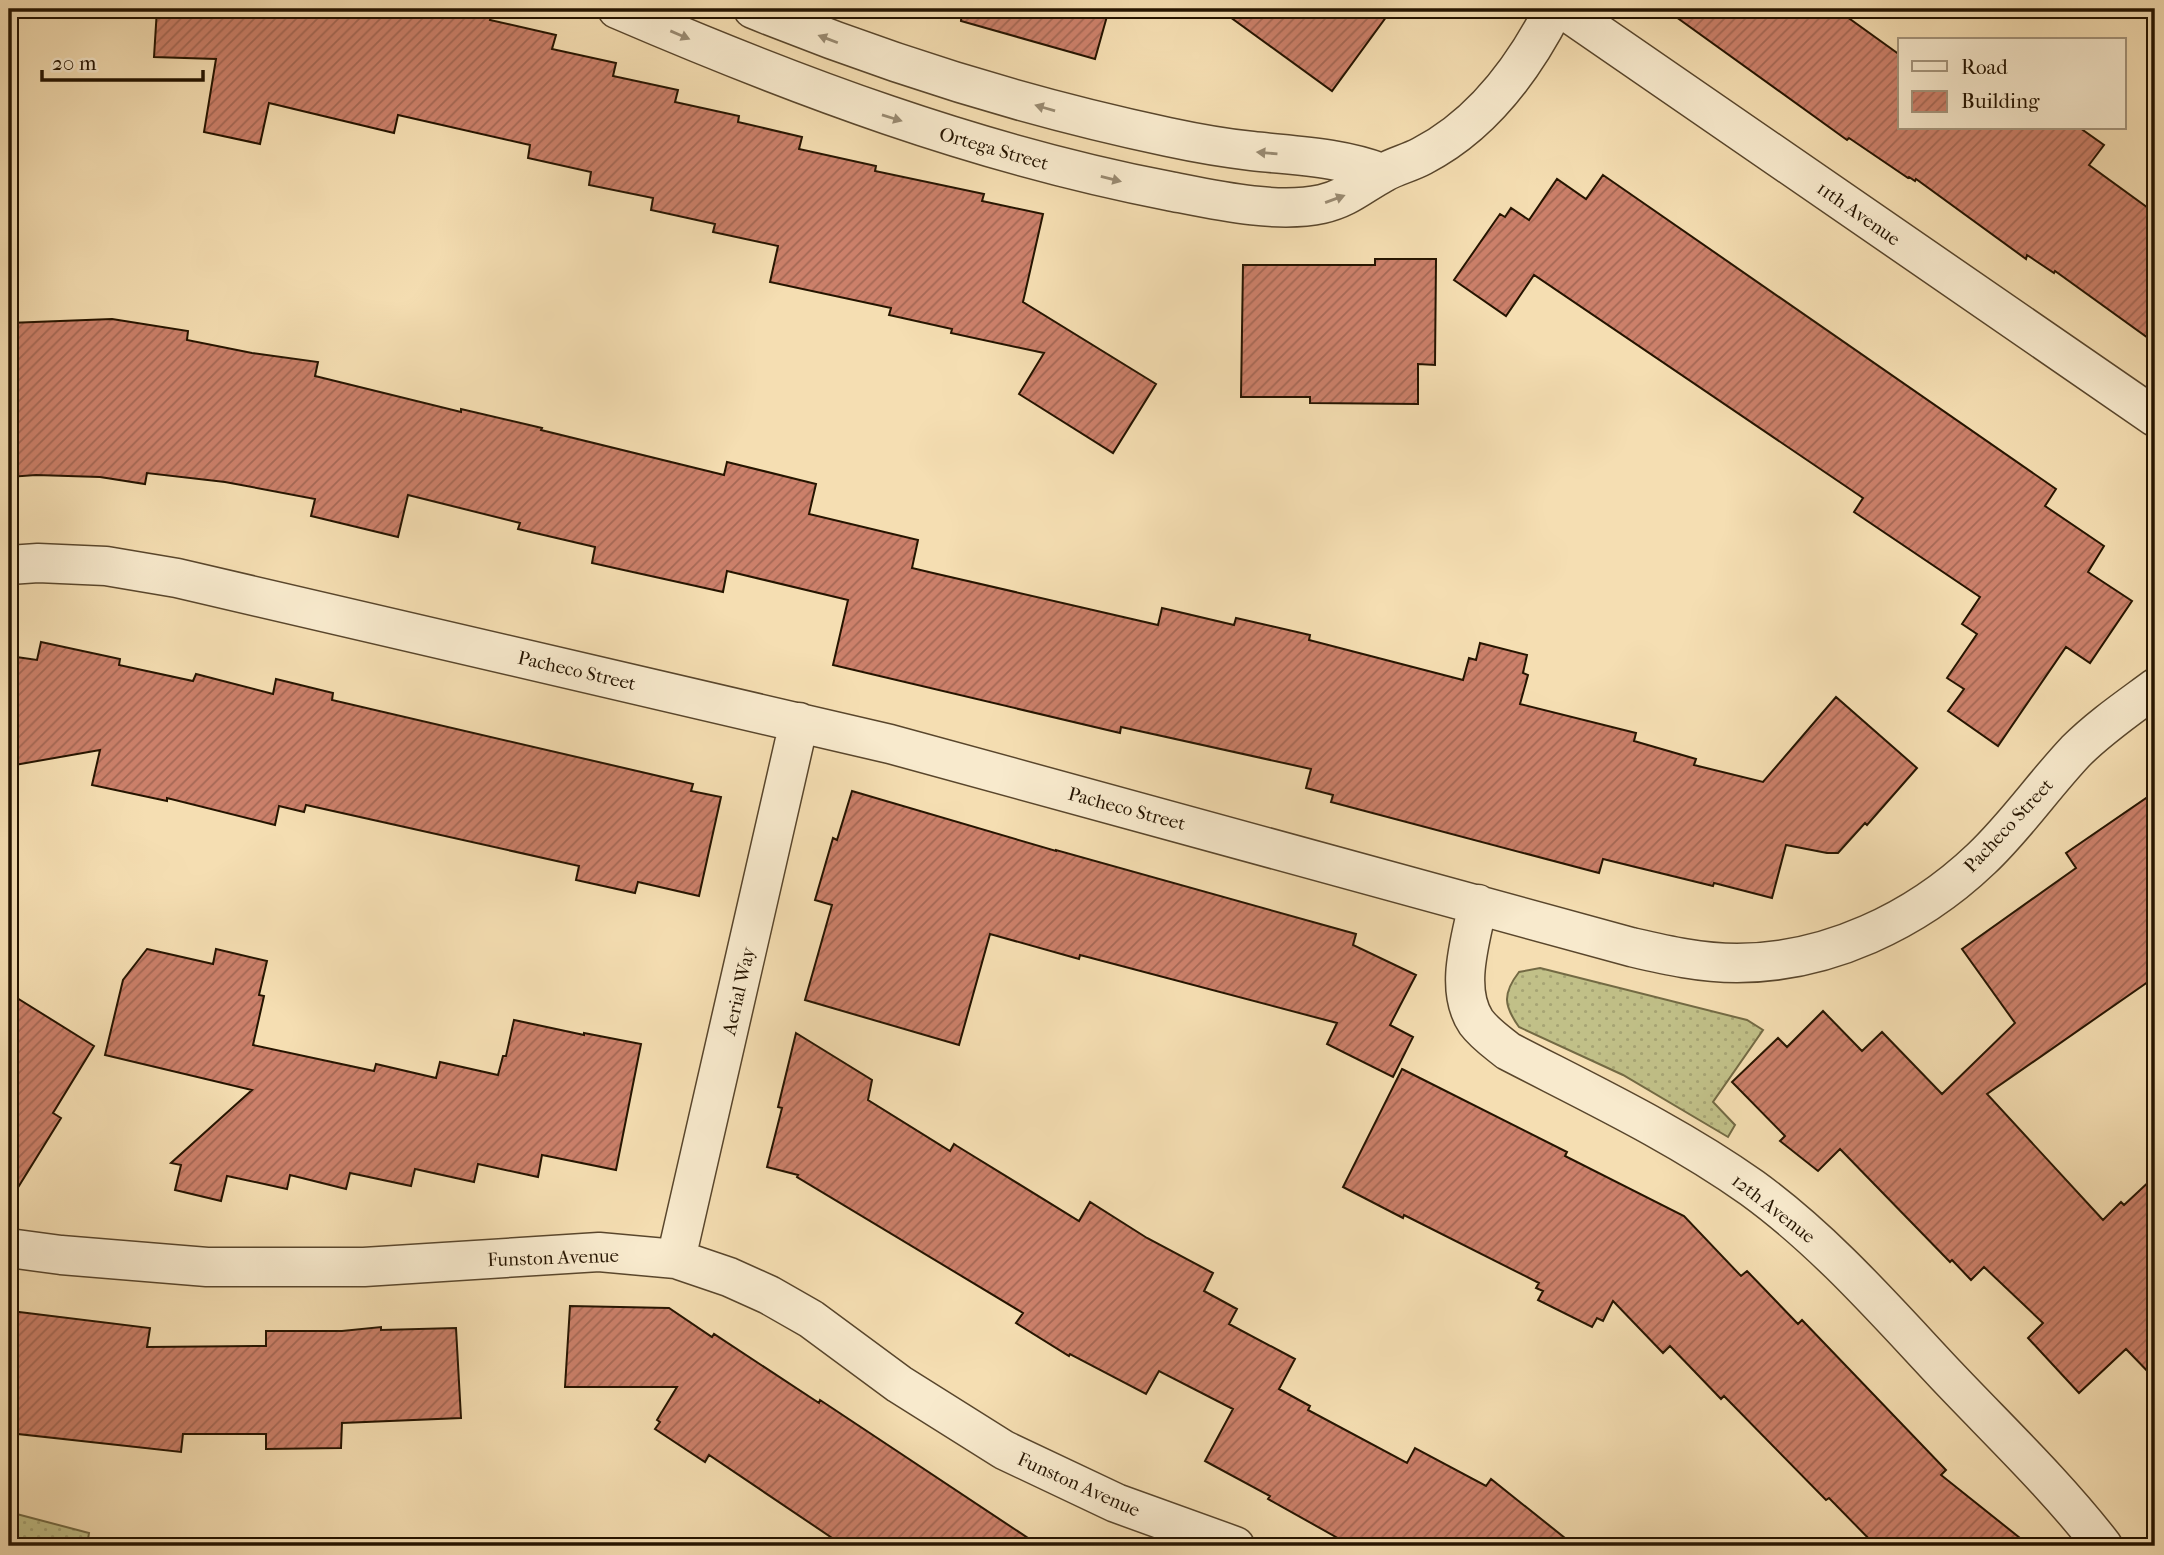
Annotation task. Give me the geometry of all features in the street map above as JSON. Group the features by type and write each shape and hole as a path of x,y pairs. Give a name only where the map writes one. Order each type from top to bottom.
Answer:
{"street":[{"name":"Ortega Street","path":"617,9 803,86 887,116 1049,163 1133,184 1204,198 1294,208 1323,204 1355,192 1382,173 1422,156 1457,133 1491,103 1518,71 1554,9"},
{"path":"753,9 904,67 1062,113 1201,144 1356,163 1382,173"},
{"name":"11th Avenue","path":"1563,9 2155,417"},
{"name":"Pacheco Street","path":"9,565 38,563 106,566 177,578 799,722 977,767 1631,947 1685,960 1737,963 1776,960 1819,952 1864,937 1904,917 1946,889 1981,859 2078,750 2155,688"},
{"name":"Aerial Way","path":"676,1259 799,722"},
{"name":"12th Avenue","path":"1478,904 1465,977 1467,999 1475,1020 1490,1037 1508,1051 1693,1148 1754,1189 1802,1228 1847,1270 2032,1465 2103,1546"},
{"name":"Funston Avenue","path":"9,1248 207,1267 364,1267 599,1252 676,1259 729,1277 769,1295 811,1319 899,1384 1015,1456 1116,1503 1235,1546"}],"shaded area":[{"path":"1540,968 1747,1020 1763,1030 1713,1102 1735,1125 1728,1137 1623,1075 1519,1027 1508,1006 1510,987 1519,972"},
{"path":"9,1512 89,1533 87,1546 9,1546"}],"building":[{"path":"157,9 493,9 490,20 556,35 552,49 616,63 613,76 678,90 675,102 739,116 738,122 802,137 799,149 876,166 875,171 984,194 982,201 1043,214 1023,302 1156,384 1113,453 1019,394 1044,353 951,333 952,329 889,315 891,308 770,282 778,246 713,232 715,224 651,210 653,198 589,185 591,172 528,158 530,145 398,115 394,133 269,103 260,144 204,132 216,59 154,57"},
{"path":"962,9 1109,9 1095,59 961,21"},
{"path":"1219,9 1392,9 1332,91"},
{"path":"1665,9 1836,9 1898,54 1898,130 2083,130 2104,145 2089,165 2155,213 2155,343 2055,271 2054,273 2027,255 2026,259 1916,179 1915,181 1908,178 1849,138 1847,140"},
{"path":"1603,175 2056,489 2045,506 2104,546 2088,572 2132,601 2090,663 2066,647 1998,746 1948,711 1964,689 1947,678 1977,634 1962,624 1980,597 1854,512 1863,498 1534,275 1506,316 1454,280 1500,214 1505,217 1511,208 1529,220 1557,179 1586,199"},
{"path":"1375,259 1436,259 1435,365 1418,364 1418,404 1310,403 1310,397 1241,397 1243,265 1375,265"},
{"path":"112,319 188,331 187,340 318,362 315,376 461,412 461,409 542,428 541,430 724,475 727,462 816,484 809,514 918,540 912,568 933,573 1158,625 1162,608 1234,625 1236,618 1310,635 1309,640 1463,680 1469,658 1476,660 1480,643 1527,655 1523,673 1528,675 1520,704 1636,733 1634,741 1696,759 1694,765 1763,782 1836,697 1917,768 1867,825 1865,823 1838,853 1786,845 1772,898 1603,859 1599,873 1331,802 1333,795 1306,788 1311,769 1121,727 1120,733 833,665 848,600 727,571 723,592 592,563 595,547 518,529 520,523 408,495 398,537 311,516 315,499 225,482 147,473 145,484 100,477 9,477 9,323"},
{"path":"41,642 120,659 119,665 193,681 196,674 273,694 276,679 333,693 332,700 693,784 691,791 721,797 699,896 638,882 635,893 576,880 579,866 306,805 304,812 279,806 275,825 167,798 167,801 92,785 100,750 9,766 9,656 37,660"},
{"path":"852,791 1356,934 1353,945 1416,975 1390,1025 1413,1037 1393,1077 1327,1044 1337,1023 1080,955 1079,959 990,934 959,1045 805,1000 832,905 815,900 833,838 837,840"},
{"path":"2155,792 2155,977 1987,1094 2103,1220 2121,1202 2124,1205 2155,1176 2155,1379 2126,1349 2079,1393 2028,1338 2043,1323 1984,1267 1971,1280 1952,1260 1950,1262 1840,1149 1818,1171 1780,1141 1785,1136 1732,1082 1778,1038 1787,1047 1823,1011 1862,1051 1882,1032 1942,1094 2015,1023 1962,949 2076,868 2066,853"},
{"path":"147,949 213,964 216,949 267,961 259,995 264,996 253,1045 374,1071 376,1064 436,1078 440,1062 498,1075 503,1056 506,1056 514,1020 641,1044 616,1170 542,1155 538,1177 478,1164 474,1182 415,1169 411,1186 350,1173 346,1189 290,1175 287,1189 227,1176 221,1201 175,1190 181,1165 171,1163 252,1090 105,1055 123,980"},
{"path":"9,993 94,1046 53,1113 61,1118 9,1202"},
{"path":"796,1033 872,1080 868,1100 950,1151 954,1144 1079,1221 1090,1202 1147,1238 1213,1273 1204,1291 1237,1309 1229,1324 1295,1359 1279,1389 1310,1406 1308,1410 1407,1463 1415,1448 1486,1486 1491,1479 1575,1546 1352,1546 1268,1499 1270,1496 1205,1461 1233,1409 1159,1371 1146,1394 1070,1354 1069,1356 1016,1323 1023,1313 797,1177 798,1175 767,1167 782,1108 778,1107"},
{"path":"1402,1069 1567,1152 1565,1156 1684,1216 1741,1276 1747,1271 1798,1324 1802,1320 1946,1470 1941,1475 2030,1546 1876,1546 1829,1498 1826,1500 1724,1396 1721,1399 1670,1346 1663,1353 1613,1301 1603,1321 1597,1318 1592,1327 1538,1300 1543,1291 1536,1288 1539,1283 1343,1187"},
{"path":"570,1306 669,1308 712,1337 714,1334 819,1403 820,1400 1040,1546 844,1546 709,1455 705,1462 655,1429 660,1422 657,1420 677,1387 565,1387"},
{"path":"11,1311 150,1328 147,1347 266,1346 266,1331 342,1331 381,1327 381,1330 456,1328 461,1418 342,1423 341,1448 266,1449 266,1434 183,1434 181,1452 9,1433"}]}
